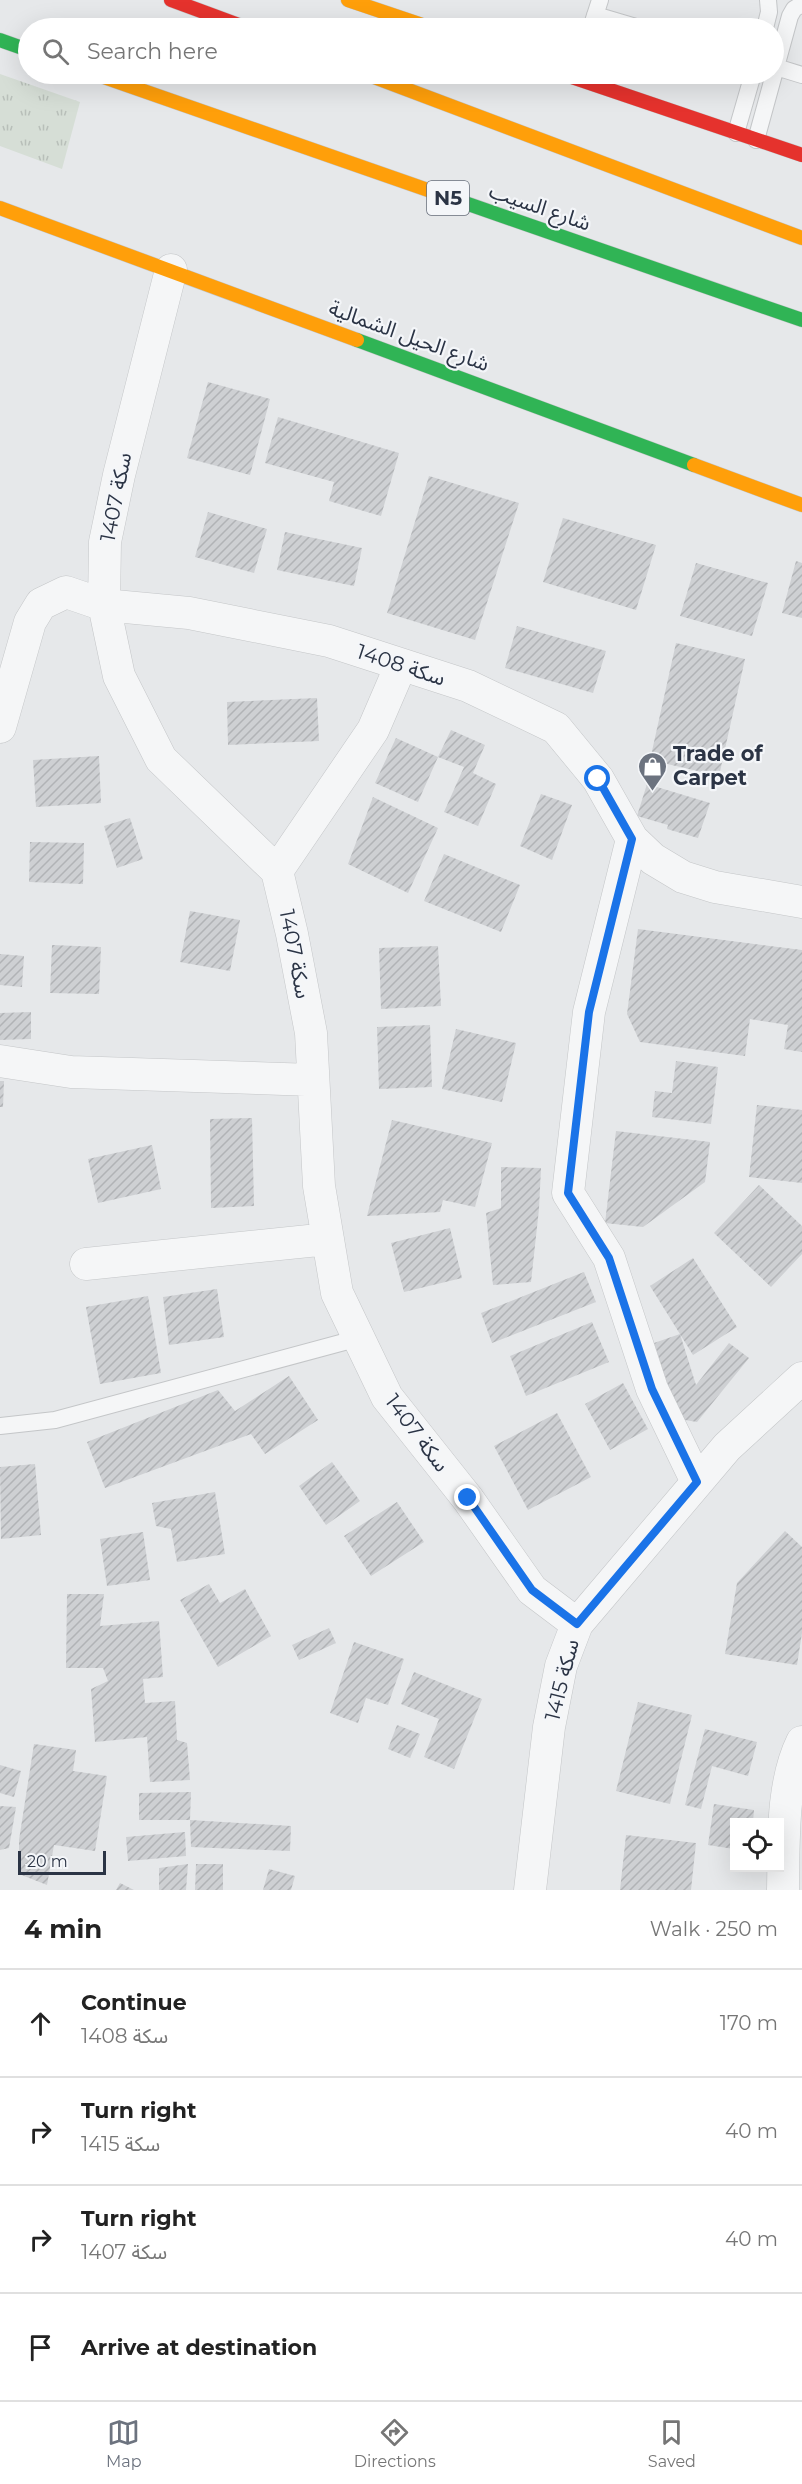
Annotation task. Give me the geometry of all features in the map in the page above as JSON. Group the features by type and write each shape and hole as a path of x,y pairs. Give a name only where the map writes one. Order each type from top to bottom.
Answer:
{"main road":[{"path":"171,0 220,18"},
{"path":"348,0 401,18"},
{"path":"0,40 18,46"},
{"name":"شارع السيب","path":"124,84 802,320"},
{"path":"393,84 802,238"},
{"path":"597,84 802,155"},
{"name":"شارع الحيل الشمالية","path":"0,208 802,505"}],"street":[{"name":"سكة 1407","path":"171,270 119,475 105,542 104,605 118,676 161,759 278,870 311,1034 319,1186 337,1293 387,1397 468,1498 532,1590 577,1624"},
{"name":"سكة 1408","path":"0,727 30,622 41,603 66,592 104,605 189,613 329,641 468,686 556,728 598,779 632,839 653,859 683,877 715,887 802,902"},
{"path":"278,870 373,729 401,665"},
{"path":"632,839 589,1012 568,1193 609,1258 652,1389 697,1482"},
{"path":"0,1061 71,1072 313,1080"},
{"path":"86,1264 328,1239"},
{"name":"سكة 1415","path":"530,1890 549,1727 561,1666 577,1624 727,1447 802,1378"},
{"path":"785,1889 783,1827 795,1756 802,1742"}],"lane":[{"path":"768,0 768,18"},
{"path":"784,38 790,16 794,9 802,4"},
{"path":"784,69 802,75"},
{"path":"736,133 750,84"},
{"path":"756,140 771,84"},
{"path":"0,1426 66,1417 359,1338"}],"green space":[{"path":"0,74 18,80 18,84 29,84 80,102 62,169 0,146"}],"building":[{"path":"208,382 270,399 250,475 187,458"},
{"path":"278,417 399,453 381,516 329,501 334,482 265,463"},
{"path":"429,476 519,503 475,640 387,613"},
{"path":"208,512 267,529 254,573 195,557"},
{"path":"563,518 656,545 636,610 543,582"},
{"path":"285,532 362,548 354,586 277,570"},
{"path":"796,561 802,563 802,618 782,613"},
{"path":"696,563 768,583 752,636 680,616"},
{"path":"517,626 606,651 593,693 505,668"},
{"path":"676,643 745,659 719,776 650,760"},
{"path":"317,698 319,741 228,745 227,702"},
{"path":"451,730 485,745 473,773 496,784 478,826 444,812 464,767 438,757"},
{"path":"396,738 438,757 418,802 375,783"},
{"path":"99,756 101,803 36,807 33,760"},
{"path":"647,784 710,803 698,838 667,829 668,825 637,816"},
{"path":"541,794 572,805 552,860 520,846"},
{"path":"373,797 438,828 408,893 348,864"},
{"path":"130,818 143,859 117,868 104,826"},
{"path":"30,842 84,843 83,884 29,882"},
{"path":"444,854 520,885 501,932 424,901"},
{"path":"190,911 240,920 230,971 180,962"},
{"path":"638,929 802,950 802,1052 784,1049 788,1025 750,1019 745,1056 640,1042 627,1014"},
{"path":"52,945 101,947 99,994 50,993"},
{"path":"438,946 441,1006 381,1009 379,948"},
{"path":"0,954 24,956 22,987 0,985"},
{"path":"31,1012 31,1039 0,1040 0,1013"},
{"path":"430,1025 432,1087 379,1089 377,1027"},
{"path":"456,1029 516,1043 502,1102 442,1089"},
{"path":"676,1061 718,1067 711,1124 652,1117 655,1091 672,1093"},
{"path":"0,1081 4,1081 3,1107 0,1107"},
{"path":"757,1105 802,1110 802,1183 749,1177"},
{"path":"252,1118 254,1206 211,1208 210,1119"},
{"path":"392,1120 492,1143 475,1207 443,1200 440,1212 367,1216"},
{"path":"616,1131 710,1142 705,1182 643,1227 605,1223"},
{"path":"152,1145 161,1189 98,1203 88,1159"},
{"path":"501,1167 541,1168 531,1282 493,1285 486,1213 501,1208"},
{"path":"759,1185 802,1226 802,1254 771,1287 714,1233"},
{"path":"450,1228 462,1278 404,1292 391,1243"},
{"path":"693,1258 737,1327 693,1355 650,1286"},
{"path":"584,1272 596,1302 492,1343 481,1313"},
{"path":"217,1289 224,1337 169,1345 163,1297"},
{"path":"148,1296 161,1373 100,1384 86,1307"},
{"path":"592,1322 609,1362 526,1396 510,1356"},
{"path":"680,1334 696,1385 729,1343 749,1358 697,1422 679,1419 654,1343"},
{"path":"289,1376 318,1420 265,1454 251,1434 105,1488 87,1442 218,1390 235,1411"},
{"path":"623,1383 648,1429 610,1450 585,1404"},
{"path":"557,1413 591,1477 528,1510 494,1446"},
{"path":"332,1462 360,1501 326,1525 299,1486"},
{"path":"35,1464 41,1535 1,1539 0,1467"},
{"path":"215,1492 225,1554 177,1562 171,1529 156,1526 152,1503"},
{"path":"397,1502 424,1542 371,1576 344,1536"},
{"path":"785,1531 802,1547 802,1633 797,1665 725,1654 737,1583"},
{"path":"143,1532 150,1580 107,1586 100,1539"},
{"path":"209,1584 220,1603 245,1589 271,1636 218,1667 180,1600"},
{"path":"67,1594 104,1594 100,1626 159,1621 163,1677 143,1679 145,1703 175,1701 177,1740 187,1743 190,1780 150,1782 147,1737 95,1742 91,1689 108,1681 103,1668 66,1668"},
{"path":"329,1628 336,1643 299,1660 292,1645"},
{"path":"354,1642 404,1659 388,1705 366,1698 358,1723 330,1713"},
{"path":"414,1672 482,1699 454,1769 424,1757 439,1719 401,1704"},
{"path":"638,1702 692,1715 670,1804 616,1791"},
{"path":"397,1725 420,1734 410,1758 388,1749"},
{"path":"705,1729 757,1742 748,1776 712,1766 701,1809 685,1805"},
{"path":"34,1744 76,1750 73,1771 107,1776 95,1851 54,1845 47,1885 19,1874 19,1840"},
{"path":"0,1765 21,1771 14,1797 0,1793"},
{"path":"191,1792 190,1820 139,1820 139,1793"},
{"path":"714,1804 754,1810 753,1818 730,1818 730,1848 708,1845"},
{"path":"0,1806 16,1807 9,1848 0,1850"},
{"path":"190,1820 291,1826 290,1851 191,1847"},
{"path":"185,1832 186,1856 128,1861 126,1837"},
{"path":"626,1835 696,1843 691,1890 620,1890"},
{"path":"188,1864 186,1890 159,1890 159,1868"},
{"path":"196,1864 223,1864 223,1890 195,1890"},
{"path":"269,1869 295,1876 291,1890 263,1890"},
{"path":"120,1883 134,1890 116,1890"}],"traffic: fast":[{"path":"0,40 18,46"},
{"path":"448,197 802,320"},
{"path":"357,340 694,465"}],"traffic: slow":[{"path":"348,0 401,18"},
{"path":"124,84 448,197"},
{"path":"393,84 802,238"},
{"path":"0,208 357,340"},
{"path":"694,465 802,505"}],"traffic: jam":[{"path":"171,0 220,18"},
{"path":"593,84 802,155"}],"place":[{"name":"Trade of Carpet","path":"652,792"}],"route":[{"path":"468,1498 532,1590 577,1624 697,1482 652,1389 609,1258 568,1193 589,1012 632,839 598,779"}]}
